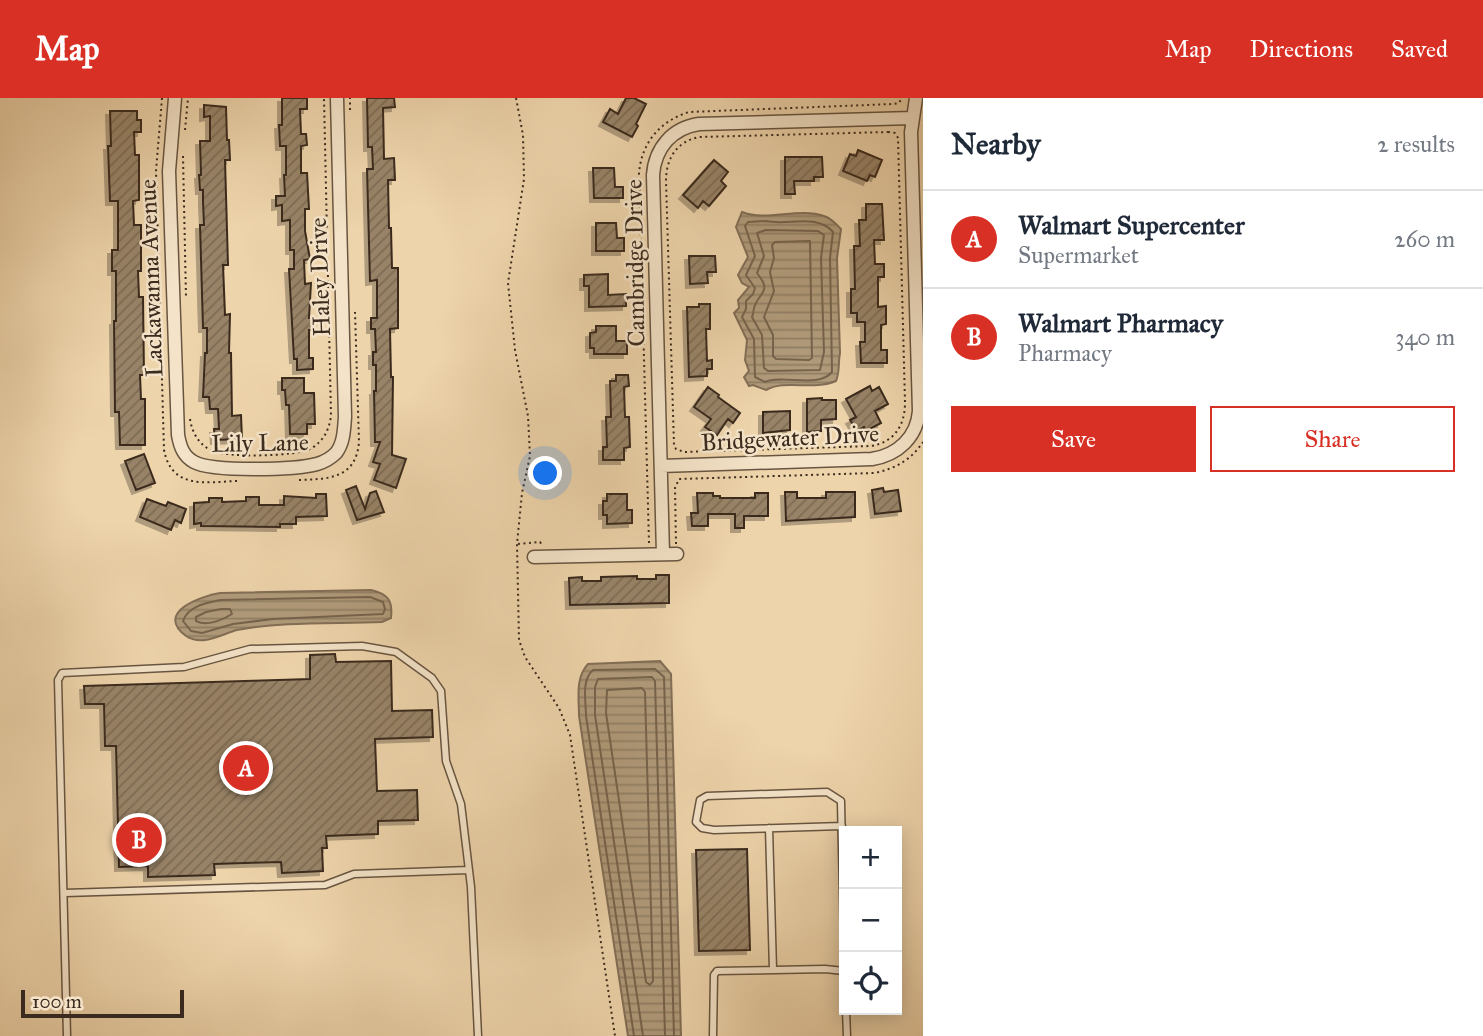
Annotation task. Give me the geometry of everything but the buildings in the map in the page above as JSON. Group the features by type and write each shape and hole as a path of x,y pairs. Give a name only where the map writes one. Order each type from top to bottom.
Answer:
{"street":[{"name":"Lackawanna Avenue","path":"175,98 169,164 176,420 179,443 185,455"},
{"name":"Haley Drive","path":"336,453 342,441 345,417 337,98"},
{"name":"Bridgewater Drive","path":"661,466 872,460 889,455 909,438 917,423 919,411 912,118 916,98"},
{"name":"Cambridge Drive","path":"663,554 653,175 660,149 674,133 699,124 912,118"},
{"name":"Lily Lane","path":"185,455 202,465 237,468 309,466 324,462 336,453"},
{"path":"534,557 663,554 677,551"}],"lane":[{"path":"67,1036 58,680 62,673 184,667 257,648 362,646 396,652 438,684 443,700 446,761 461,804 469,870 478,1036"},
{"path":"839,826 714,830 702,828 696,822 699,800 707,796 827,792 841,801 842,826"},
{"path":"769,828 774,970"},
{"path":"65,892 325,885 354,874 469,870"},
{"path":"843,889 844,952"},
{"path":"713,1036 713,975 717,971 839,972"},
{"path":"846,1015 847,1036"}],"path":[{"path":"162,98 156,172 164,450 171,469 188,481 240,481"},
{"path":"185,133 188,98"},
{"path":"189,414 191,428 198,439 208,449 221,454 302,452 319,442 329,426 331,416 324,98"},
{"path":"350,98 350,115"},
{"path":"650,549 639,174 640,162 648,142 667,122 689,112 893,104 899,103 902,98"},
{"path":"895,133 898,138 905,402 905,417 899,430 888,441 871,446 684,452 676,449 674,445 666,181 671,156 682,144 700,137 895,133"},
{"path":"183,156 186,297"},
{"path":"295,480 336,476 352,465 357,454 355,311"},
{"path":"677,551 675,488 679,479 874,473 899,465 915,453 923,442"}],"water":[{"path":"742,212 762,216 814,214 829,218 841,229 837,258 840,353 836,381 818,385 782,385 766,390 749,386 744,377 749,371 745,360 747,340 734,313 739,308 738,300 749,287 742,283 738,275 748,257 736,227"},
{"path":"371,590 388,599 391,618 382,622 255,627 205,640 186,636 175,620 184,607 220,593"},
{"path":"660,661 671,674 681,1036 628,1036 579,716 579,688 581,676 588,664"}],"place":[{"name":"Walmart Supercenter","path":"246,768"},
{"name":"Walmart Pharmacy","path":"139,840"}]}
